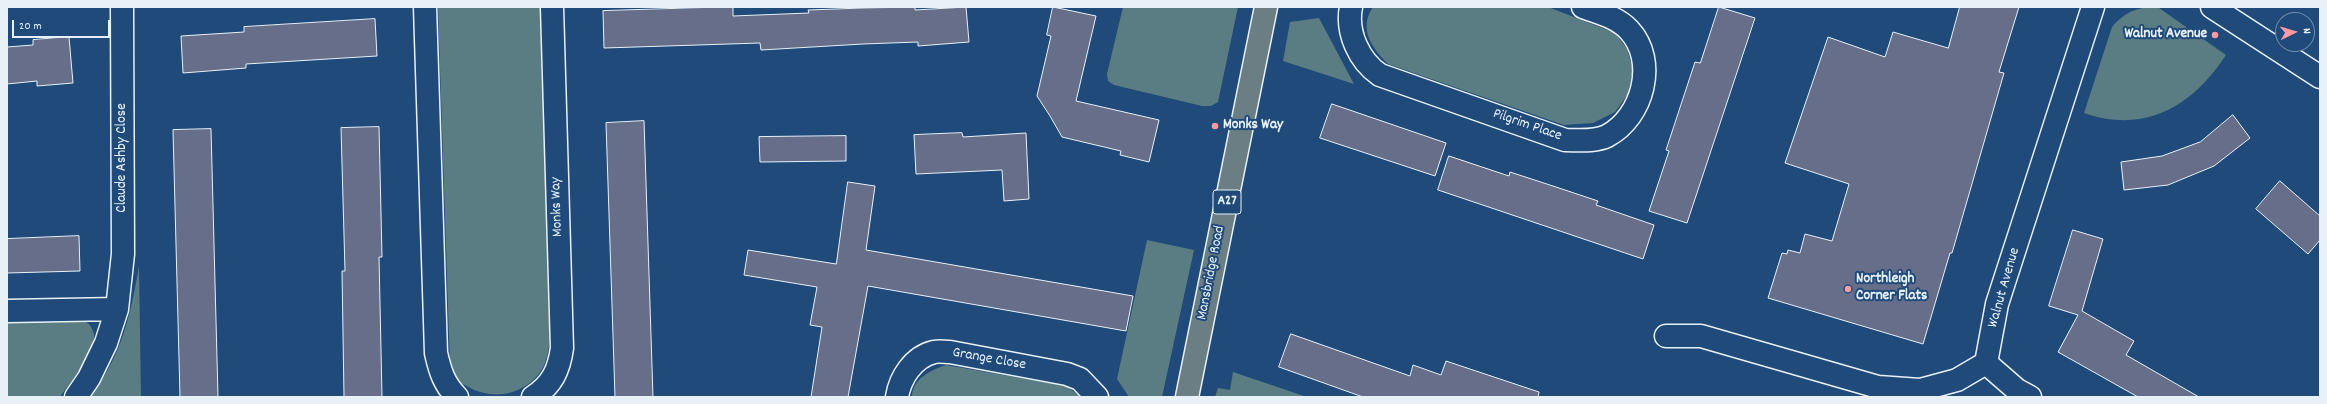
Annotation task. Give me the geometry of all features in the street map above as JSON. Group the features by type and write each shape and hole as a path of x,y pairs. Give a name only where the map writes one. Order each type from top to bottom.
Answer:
{"main road":[{"name":"Mansbridge Road","path":"1187,397 1266,7"}],"street":[{"name":"Claude Ashby Close","path":"76,397 89,378 106,343 117,309 123,254 122,7"},
{"path":"425,7 436,353 440,373 447,387 457,397"},
{"name":"Monks Way","path":"533,397 548,384 557,373 562,348 552,7"},
{"name":"Pilgrim Place","path":"1350,7 1348,20 1360,55 1369,68 1380,75 1564,140 1584,140 1606,136 1621,126 1632,112 1641,92 1646,72 1640,47 1628,29 1610,16 1583,7"},
{"name":"Walnut Avenue","path":"1986,363 1997,304 2093,7"},
{"path":"2212,7 2318,71"},
{"path":"7,311 117,309"},
{"path":"1666,336 1701,336 1877,392 1920,390 1957,380 1986,363 2017,390 2030,397"},
{"name":"Grange Close","path":"897,397 899,384 909,368 934,352 950,352 1067,374 1080,379 1097,397"}],"green space":[{"path":"438,7 541,7 550,341 545,363 538,375 523,388 505,394 487,394 468,387 458,381 450,367"},
{"path":"1123,7 1238,7 1218,102 1211,106 1202,106 1114,85 1108,81 1107,74"},
{"path":"1373,7 1548,7 1615,33 1627,49 1633,70 1628,94 1615,112 1593,123 1564,125 1388,64 1372,45 1369,38 1367,23"},
{"path":"2142,8 2159,8 2226,55 2213,73 2198,89 2182,102 2165,111 2147,118 2127,120 2106,119 2084,113 2112,27 2121,18 2131,12"},
{"path":"1319,18 1354,84 1283,61 1290,22"},
{"path":"1147,240 1194,250 1162,397 1129,397 1117,379"},
{"path":"139,266 141,397 90,397 110,366 123,335 132,302"},
{"path":"77,317 90,326 93,331 94,338 88,355 60,397 7,397 7,319"},
{"path":"946,365 1066,386 1081,397 912,397 915,385 923,376"},
{"path":"1233,372 1307,397 1215,397 1218,388 1230,390"}],"building":[{"path":"733,7 733,16 809,13 808,10 915,7 915,10 966,7 969,42 918,46 918,42 863,44 761,50 760,43 604,48 603,11"},
{"path":"1053,7 1096,16 1076,101 1159,120 1149,162 1120,155 1121,151 1062,137 1037,96 1051,36 1047,35"},
{"path":"1719,7 1755,18 1687,223 1649,211 1669,151 1666,150 1695,62 1700,63"},
{"path":"1960,7 2019,7 1999,72 2004,73 1952,253 1950,253 1923,344 1768,298 1782,253 1787,254 1788,250 1800,253 1805,234 1832,241 1849,184 1785,163 1828,37 1885,57 1893,32 1948,48"},
{"path":"375,19 377,56 246,64 246,68 183,73 181,36 244,32 244,27"},
{"path":"69,37 73,83 37,86 37,81 7,84 7,47 33,45 33,40"},
{"path":"1332,104 1446,143 1435,176 1320,138"},
{"path":"2233,115 2250,138 2214,166 2168,185 2124,190 2121,162 2162,156 2200,142"},
{"path":"644,121 653,397 615,397 606,123"},
{"path":"379,127 382,257 379,257 382,397 344,397 342,271 345,271 341,128"},
{"path":"211,129 218,397 180,397 173,130"},
{"path":"962,133 963,137 1026,133 1029,199 1004,201 1002,170 916,174 914,135"},
{"path":"846,136 846,161 760,162 759,137"},
{"path":"1449,156 1509,176 1510,172 1598,201 1596,205 1654,225 1643,259 1438,190"},
{"path":"2280,181 2320,216 2320,240 2308,254 2256,209"},
{"path":"848,182 875,186 866,250 1133,296 1126,331 868,286 848,397 811,397 822,327 810,325 817,287 744,275 748,250 836,264"},
{"path":"2073,230 2103,239 2082,311 2134,341 2126,355 2199,397 2138,397 2058,352 2078,315 2049,306"},
{"path":"79,236 80,271 7,273 7,239"},
{"path":"1291,334 1410,376 1413,365 1441,375 1446,361 1539,392 1538,397 1363,397 1279,367"}],"place":[{"name":"Walnut Avenue","path":"2215,35"},
{"name":"Monks Way","path":"1215,126"},
{"name":"Northleigh Corner Flats","path":"1848,289"}]}
